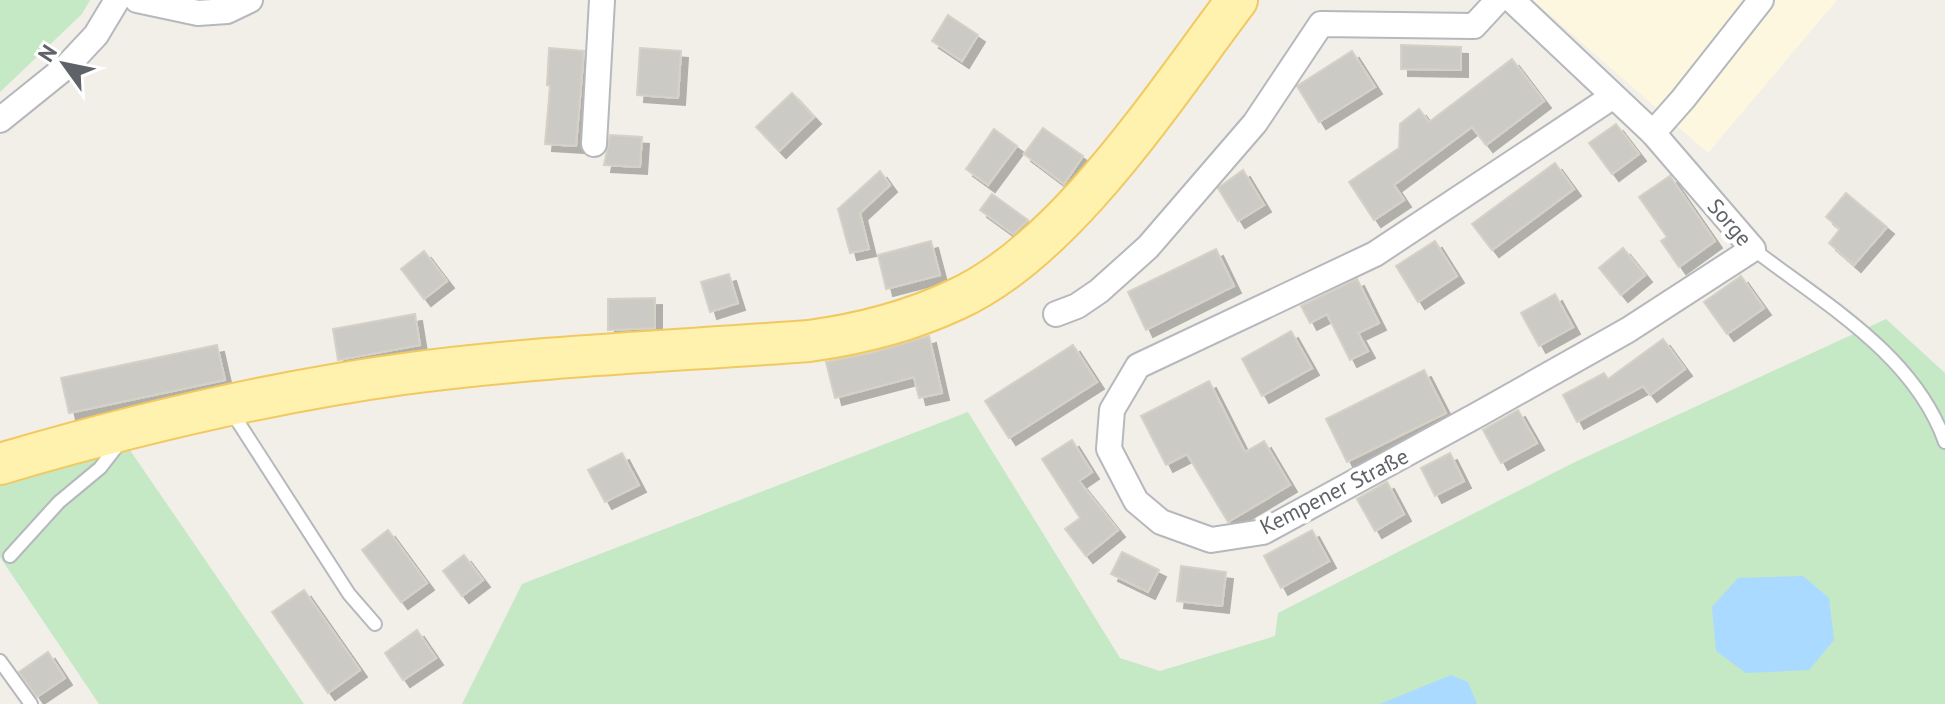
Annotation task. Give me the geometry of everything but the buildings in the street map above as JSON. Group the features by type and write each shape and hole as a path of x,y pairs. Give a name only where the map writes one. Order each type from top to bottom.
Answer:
{"main road":[{"path":"0,464 134,425 375,379 478,366 809,341 852,335 897,323 958,299 1017,260 1060,223 1136,133 1237,0"}],"street":[{"path":"0,120 67,66 96,35 117,0"},
{"path":"137,0 198,13 227,11 250,0"},
{"path":"594,144 602,0"},
{"path":"1056,314 1077,306 1099,291 1148,247 1255,123 1321,24 1474,26 1498,0"},
{"name":"Sorge","path":"1512,0 1653,133 1753,249"},
{"path":"1653,133 1761,0"},
{"name":"Kempener Straße","path":"1612,97 1375,254 1138,366 1112,410 1109,449 1136,501 1161,522 1211,540 1263,532 1615,337 1753,249"}],"lane":[{"name":"Sorge","path":"1753,249 1882,349 1908,376 1945,442"},
{"path":"227,405 349,594 375,624"},
{"path":"10,556 59,502 100,468 134,425"},
{"path":"0,661 31,704"}],"shaded area":[{"path":"1533,0 1837,0 1708,153"}],"green space":[{"path":"0,0 90,0 82,14 0,92"},
{"path":"1886,319 1945,373 1945,704 462,704 522,584 968,412 1120,658 1160,671 1275,636 1278,613 1573,463"},
{"path":"123,440 304,704 99,704 0,557 0,481"}],"water":[{"path":"1803,576 1829,598 1834,640 1809,670 1746,673 1716,651 1712,607 1738,578"},
{"path":"1451,675 1468,682 1477,704 1380,704"}]}
